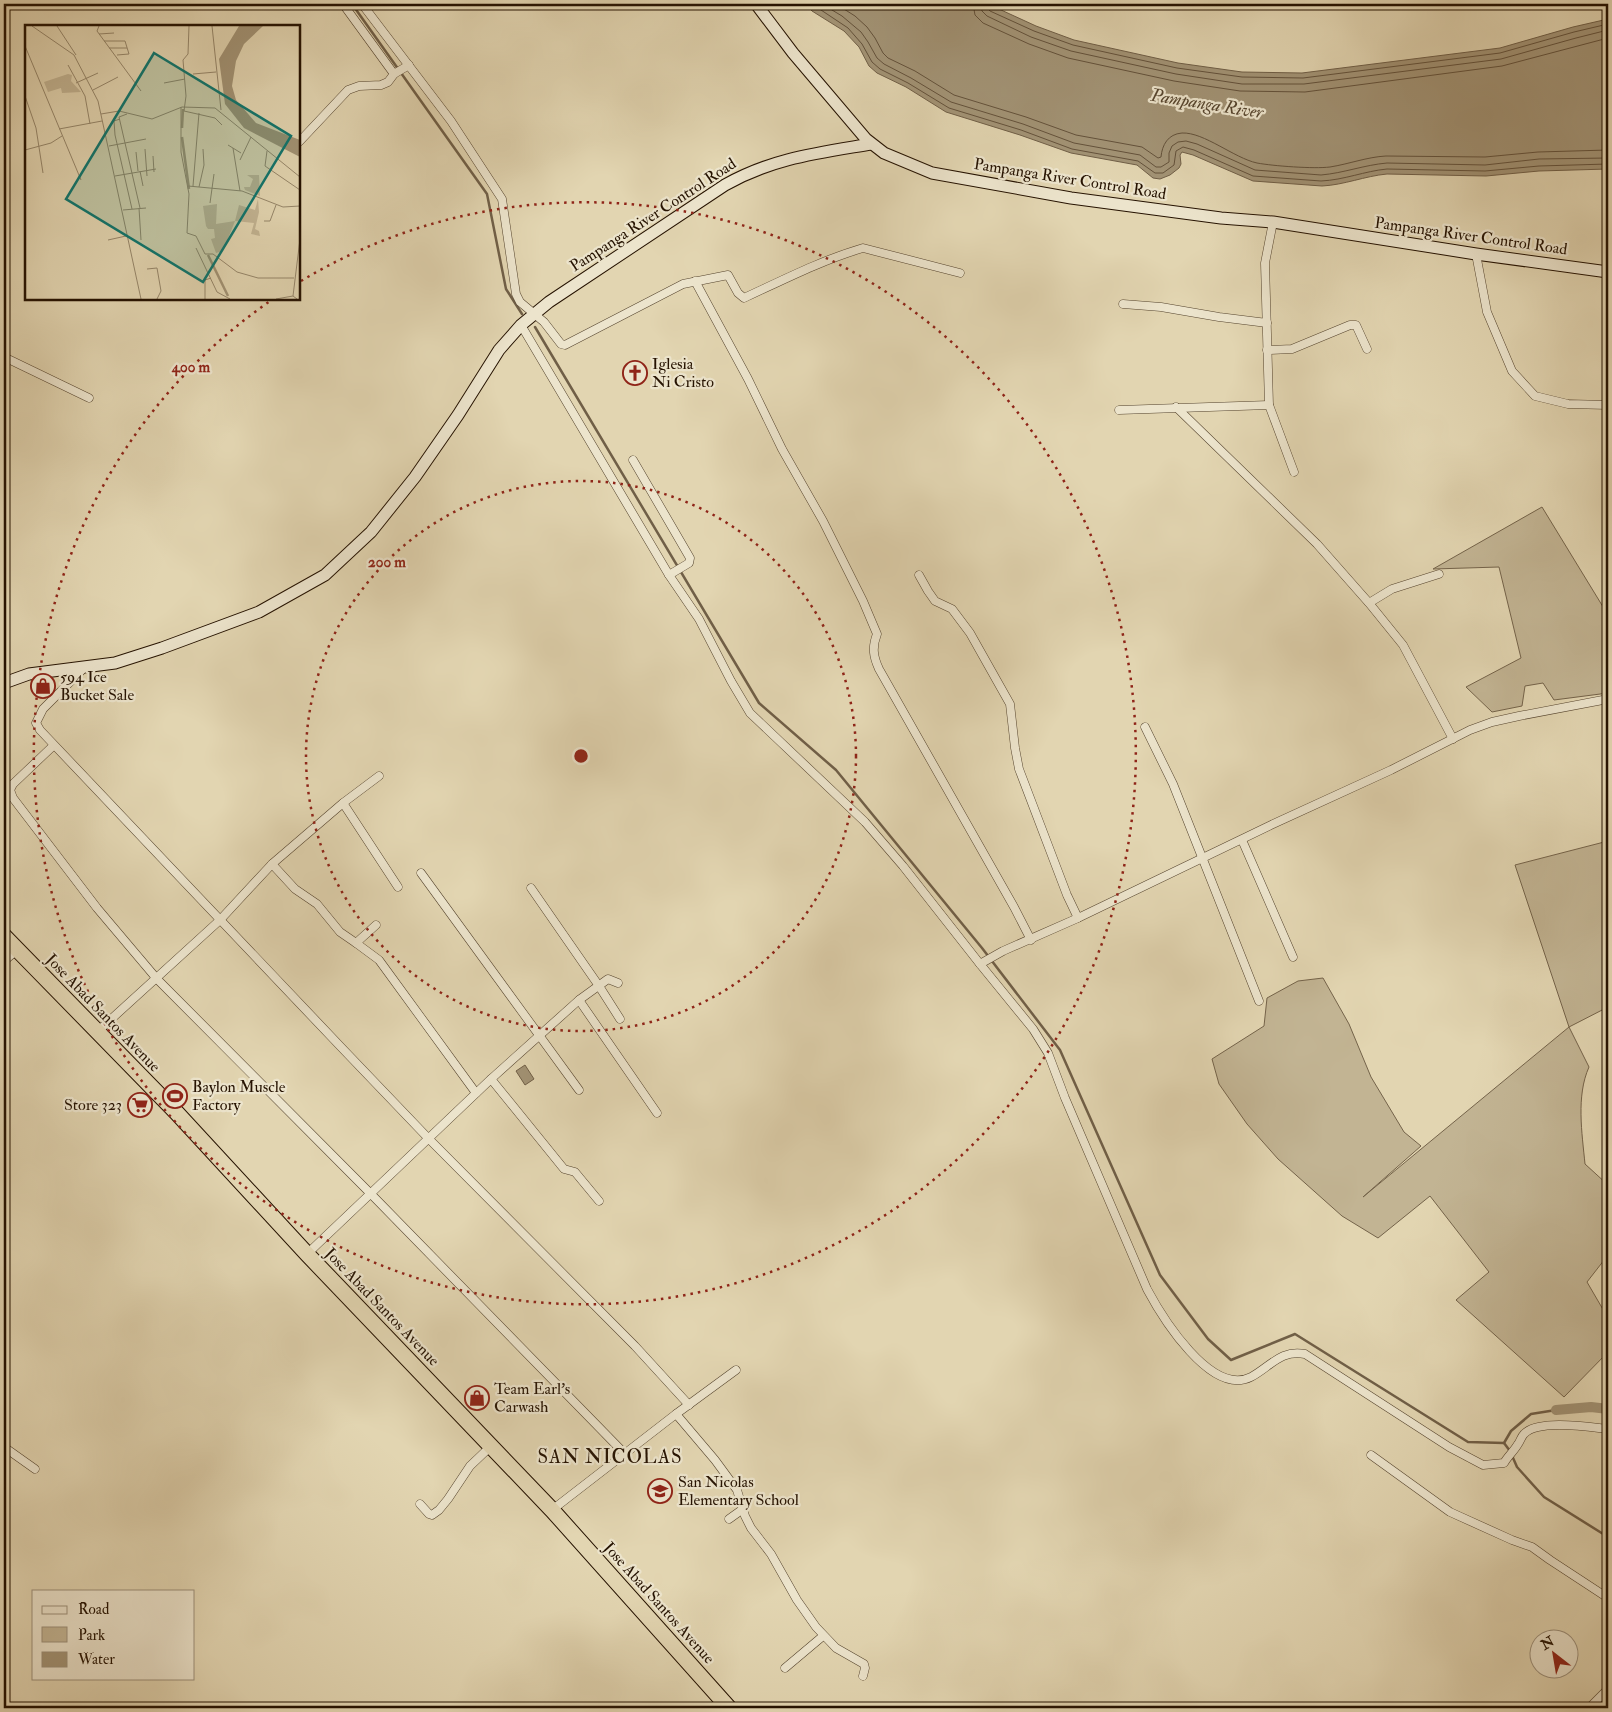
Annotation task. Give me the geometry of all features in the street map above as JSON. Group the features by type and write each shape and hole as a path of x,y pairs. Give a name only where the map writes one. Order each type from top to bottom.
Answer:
{"highway":[{"name":"Jose Abad Santos Avenue","path":"4,936 176,1112 307,1254 552,1510 724,1707"}],"main road":[{"path":"756,4 793,53 871,144"},
{"name":"Pampanga River Control Road","path":"4,684 29,674 115,662 162,648 259,612 324,575 371,532 415,477 458,415 499,350 521,325 565,291 725,185 769,164 811,154 871,144 894,158 932,173 1072,198 1221,218 1273,222 1476,254 1608,272"}],"street":[{"path":"344,4 395,73"},
{"path":"362,4 451,121 502,199 516,294 520,302 544,322 562,344 565,345 683,284 728,275 738,293 744,298 847,252 863,248 960,273"},
{"path":"300,141 348,90 359,86 381,86 388,82 395,73 408,66"},
{"path":"1273,222 1265,263 1269,405 1294,472"},
{"path":"1476,254 1486,312 1512,371 1535,396 1568,404 1608,405"},
{"path":"695,281 748,379 782,449 823,521 863,601 877,634 873,645 873,657 876,663 1031,940"},
{"path":"1123,304 1161,307 1267,323"},
{"path":"521,325 698,619 734,688 750,713 865,822 982,963 1033,1029 1048,1053 1065,1098 1147,1289 1183,1346 1220,1376 1237,1380 1248,1378 1272,1361 1287,1354 1296,1352 1305,1354 1449,1447 1483,1464 1504,1463 1519,1444 1524,1434 1536,1428 1572,1426 1608,1430"},
{"path":"1267,350 1292,349 1350,325 1356,325 1359,328 1368,349"},
{"path":"4,356 89,398"},
{"path":"1119,410 1269,405"},
{"path":"1176,408 1317,544 1369,603 1403,645 1453,739"},
{"path":"633,460 690,558 689,563 671,574"},
{"path":"1369,603 1392,589 1439,574"},
{"path":"919,575 935,601 952,609 970,633 1010,704 1019,769 1067,895 1078,918"},
{"path":"85,667 43,709 38,717 36,723 53,746 429,1139 629,1339 689,1405"},
{"path":"982,963 1003,951 1031,940 1204,859 1470,730 1492,722 1608,699"},
{"path":"1145,727 1173,784 1259,1001"},
{"path":"53,746 12,784 10,790 13,798 97,908 157,979 371,1194 625,1454"},
{"path":"97,1032 220,920 272,864 343,803 379,776"},
{"path":"343,803 398,887"},
{"path":"1242,840 1293,957"},
{"path":"272,864 295,889 317,904 340,932 379,960 476,1093"},
{"path":"421,873 579,1090"},
{"path":"531,888 620,1019"},
{"path":"356,943 376,925"},
{"path":"4,961 17,950"},
{"path":"307,1254 476,1093 579,1000 608,979 618,983"},
{"path":"579,1000 657,1113"},
{"path":"491,1079 564,1169 575,1172 599,1201"},
{"path":"552,1510 736,1370"},
{"path":"676,1414 737,1490 752,1528 771,1554 797,1600 823,1636 836,1648 864,1664 863,1676"},
{"path":"4,1447 35,1469"},
{"path":"420,1504 432,1515 439,1510 470,1466 490,1447"},
{"path":"1371,1455 1450,1512 1532,1547 1608,1598"},
{"path":"728,1519 743,1509"},
{"path":"785,1668 823,1636"},
{"path":"1589,1708 1608,1689"}],"green space":[{"path":"1542,507 1608,615 1608,693 1554,700 1543,683 1525,686 1522,706 1492,712 1466,687 1521,658 1499,567 1433,569"},
{"path":"1608,841 1608,1007 1569,1027 1515,865"},
{"path":"1323,978 1349,1024 1371,1077 1404,1132 1421,1146 1363,1197 1569,1027 1589,1067 1582,1090 1581,1102 1585,1164 1608,1185 1608,1255 1587,1282 1608,1318 1608,1352 1564,1397 1456,1300 1489,1272 1430,1196 1378,1238 1342,1216 1278,1159 1247,1124 1219,1084 1212,1059 1264,1026 1267,998 1298,981"}],"water":[{"name":"Pampanga River","path":"805,4 988,4 1036,26 1074,40 1178,63 1242,72 1302,73 1500,48 1608,19 1608,169 1539,171 1486,176 1387,174 1322,186 1253,181 1182,152 1179,168 1170,175 1160,179 1153,178 1137,165 1071,153 946,112 906,87 877,73 869,66 859,47 844,31 812,11"},
{"path":"525,1065 534,1079 525,1085 516,1071"}],"waterway":[{"path":"352,4 487,194 506,289 522,314"},
{"path":"535,327 759,703 836,770 982,948 1060,1050 1160,1275 1208,1339 1231,1360 1295,1334 1468,1442 1504,1443 1511,1431 1531,1414 1556,1410"},
{"path":"1556,1410 1591,1407 1608,1409"},
{"path":"1504,1443 1517,1467 1544,1497 1608,1537"}],"place":[{"name":"Iglesia Ni Cristo","path":"635,373"},
{"name":"594 Ice Bucket Sale","path":"43,686"},
{"name":"Baylon Muscle Factory","path":"175,1096"},
{"name":"Store 323","path":"140,1105"},
{"name":"Team Earl's Carwash","path":"477,1398"},
{"name":"San Nicolas Elementary School","path":"660,1491"}],"district":[{"name":"SAN NICOLAS","path":"610,1457"}]}
